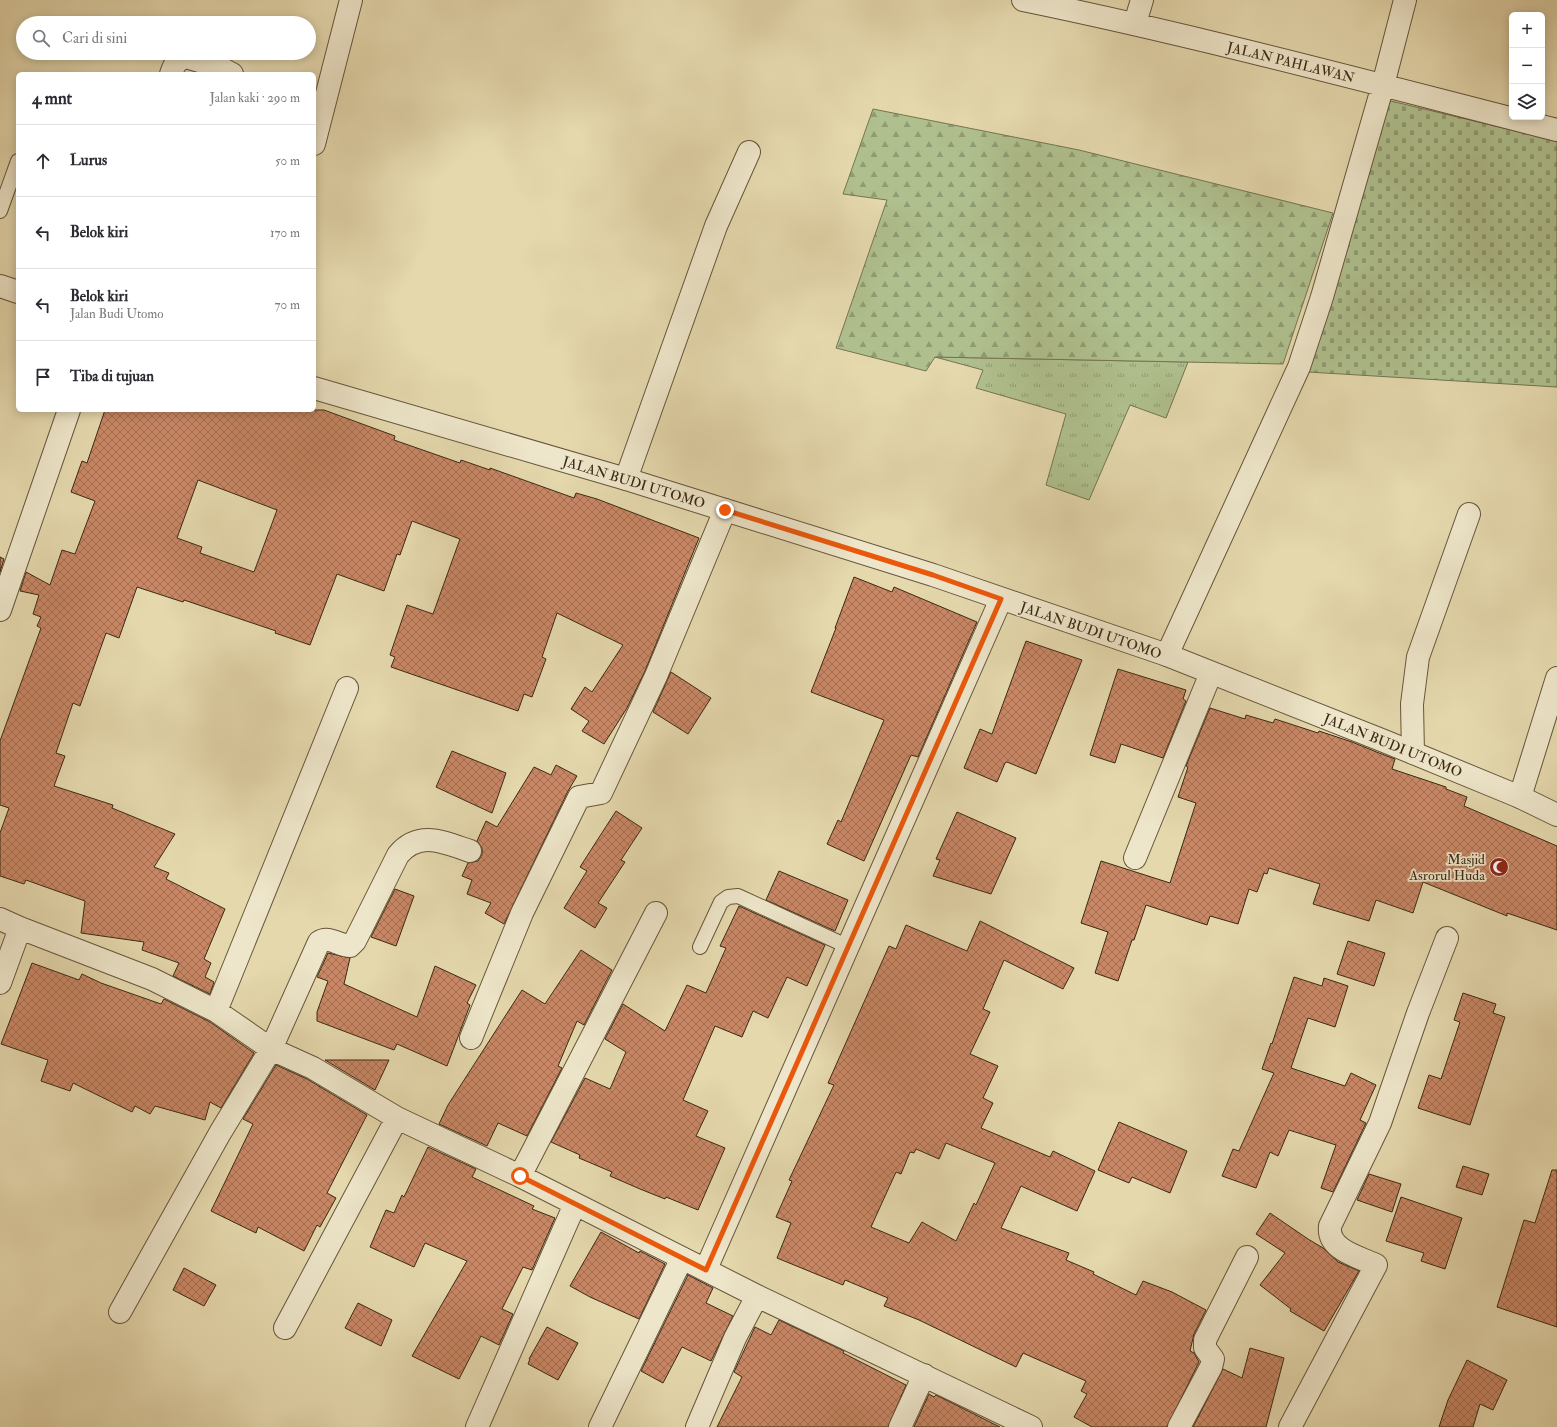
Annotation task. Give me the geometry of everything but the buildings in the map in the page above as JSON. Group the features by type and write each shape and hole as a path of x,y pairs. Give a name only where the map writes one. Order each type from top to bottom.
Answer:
{"street":[{"path":"317,119 351,0"},
{"name":"JALAN PAHLAWAN","path":"1024,0 1135,23 1292,61 1557,130"},
{"path":"1135,23 1142,0"},
{"path":"1167,655 1299,367 1322,297 1383,85 1405,0"},
{"path":"172,72 177,61 179,60"},
{"path":"196,60 218,67 228,72"},
{"path":"626,479 716,226 749,152"},
{"path":"0,286 16,291"},
{"name":"JALAN BUDI UTOMO","path":"316,389 626,479 933,575 1167,655 1413,752 1557,815"},
{"path":"0,610 68,412"},
{"path":"471,1038 522,913 579,798 601,793 656,676 725,510"},
{"path":"1413,752 1412,704 1418,657 1469,514"},
{"path":"706,1270 1001,599"},
{"path":"1135,858 1211,673"},
{"path":"1520,798 1557,678"},
{"path":"216,1011 347,688"},
{"path":"120,1312 220,1133 271,1048 319,942 324,939 343,946 350,946 355,941 398,855 406,846 414,842 428,840 442,842 470,850"},
{"path":"520,1176 656,913"},
{"path":"0,919 152,979 216,1011 271,1048 313,1068 397,1118 520,1176 757,1296 1031,1427"},
{"path":"0,983 20,928"},
{"path":"1290,1427 1376,1265 1335,1246 1329,1234 1330,1226 1380,1123 1447,938"},
{"path":"285,1328 397,1118"},
{"path":"477,1427 575,1204"},
{"path":"1179,1427 1212,1367 1213,1359 1205,1348 1205,1340 1247,1256"},
{"path":"600,1427 682,1258"},
{"path":"697,1427 735,1338 757,1296"},
{"path":"900,1427 924,1375"}],"lane":[{"path":"0,211 16,167"},
{"path":"700,947 721,902 728,897 738,896 849,947"}],"green space":[{"path":"1391,101 1557,141 1557,387 1308,372 1387,105"},
{"path":"873,109 1079,150 1333,213 1283,364 935,357 926,371 836,348 887,200 843,194"},
{"path":"935,357 1188,362 1166,418 1130,405 1089,500 1046,485 1066,414 976,388 983,370"}],"place":[{"name":"Masjid Asrorul Huda","path":"1499,867"}],"route":[{"path":"520,1176 706,1270 1001,599 933,575 725,510"}]}
